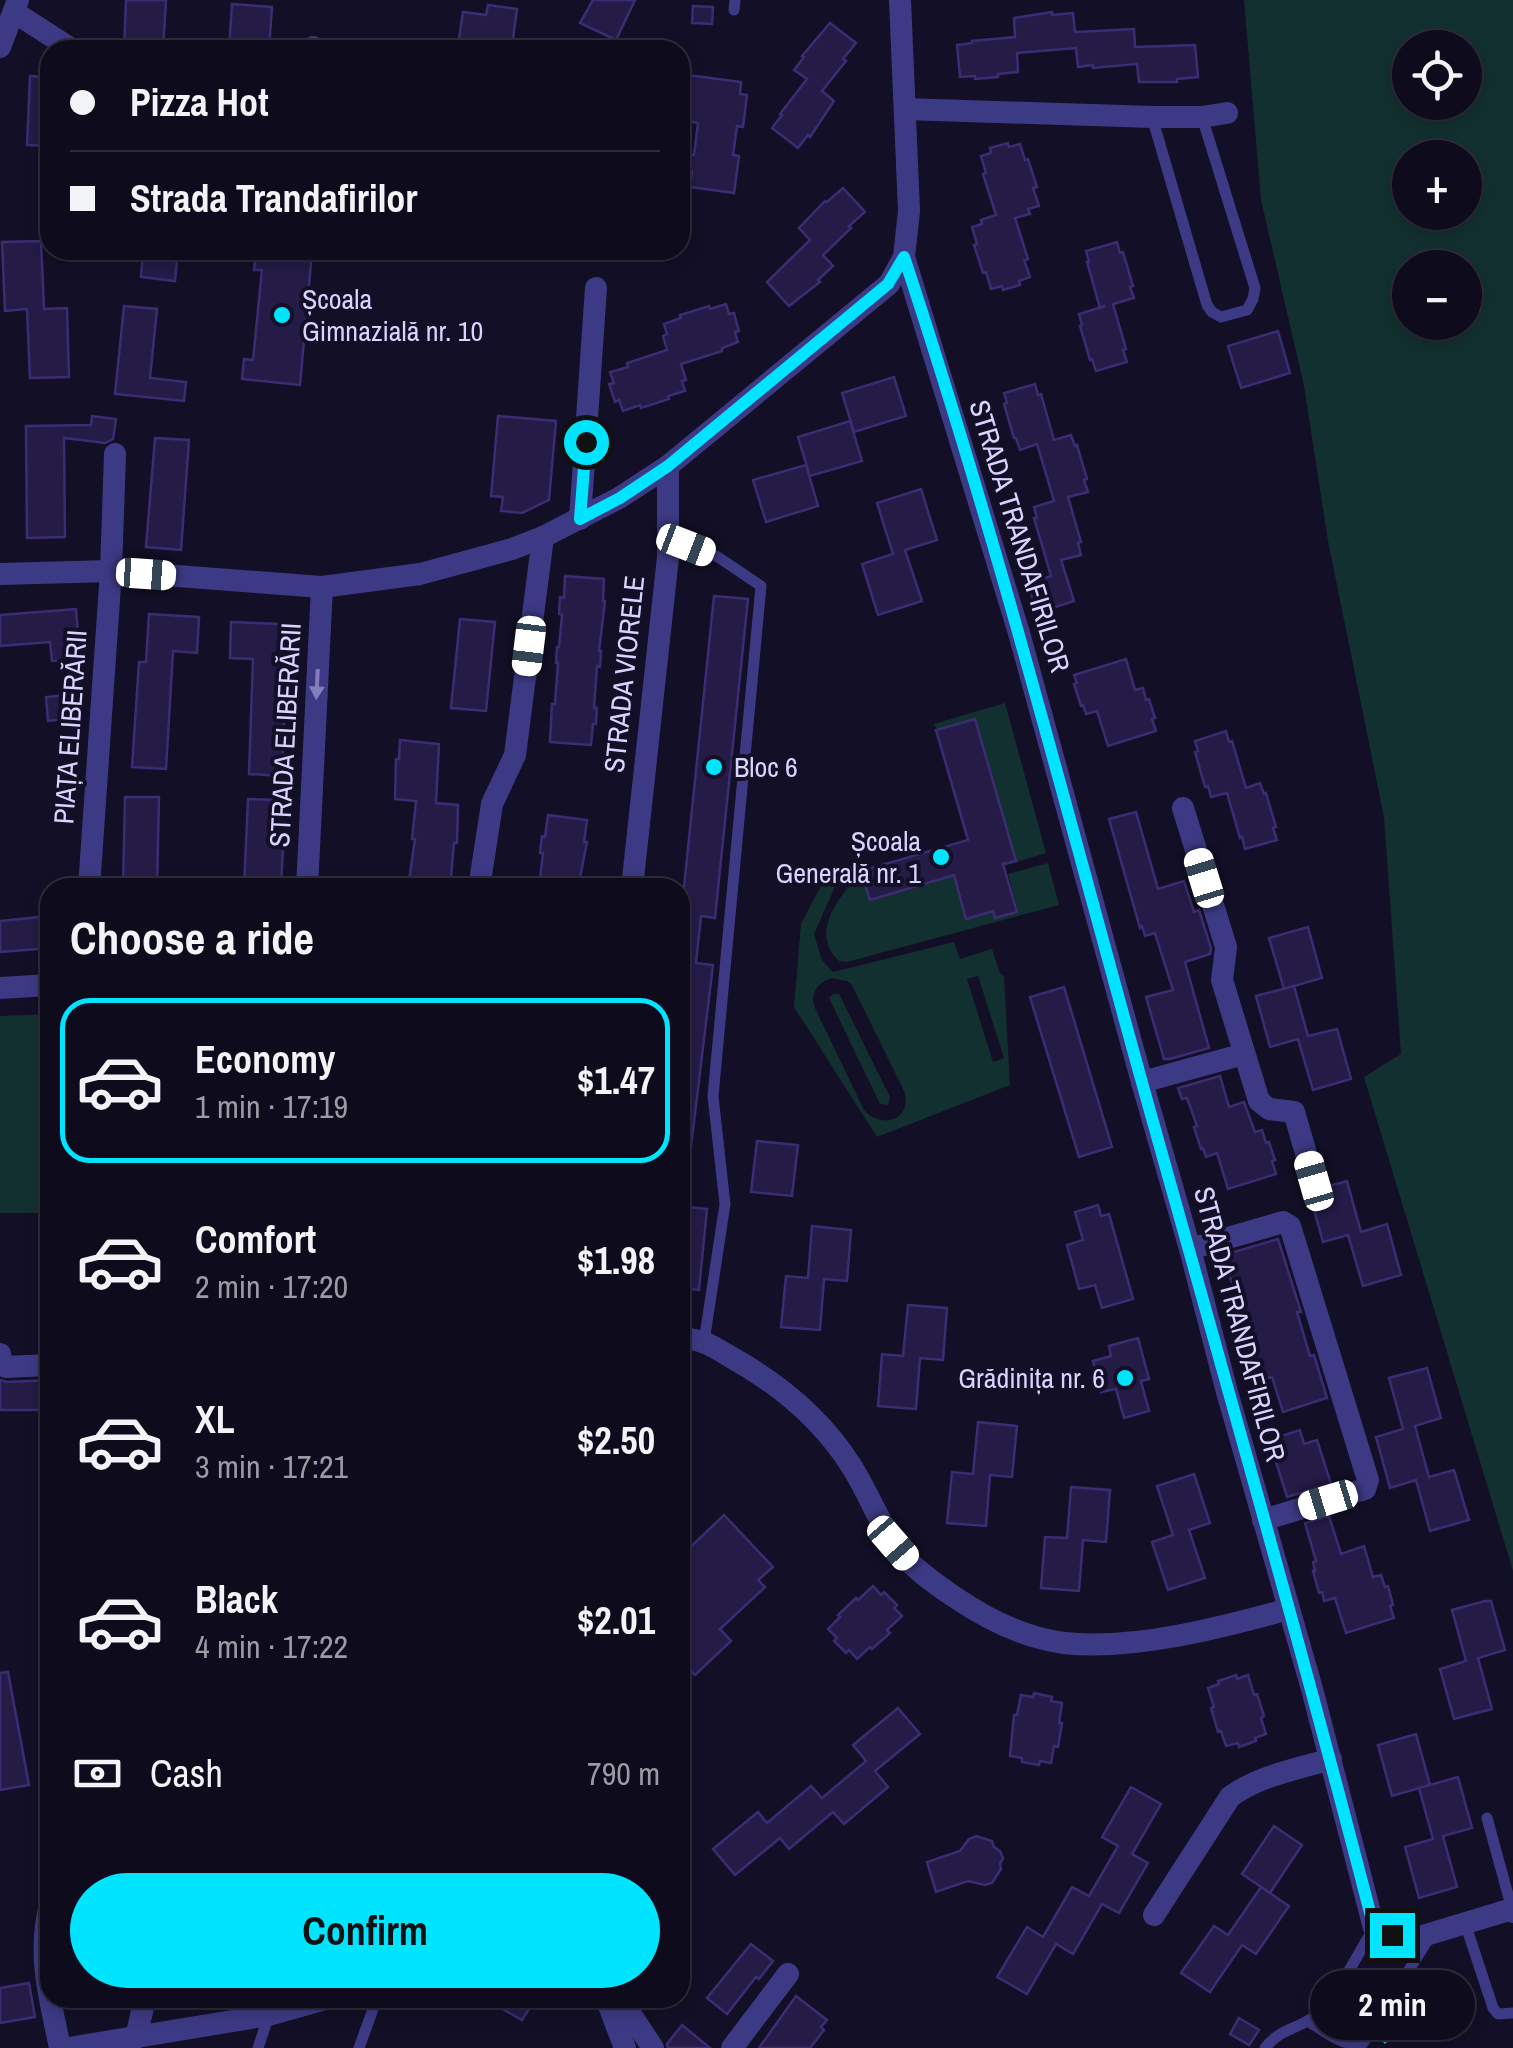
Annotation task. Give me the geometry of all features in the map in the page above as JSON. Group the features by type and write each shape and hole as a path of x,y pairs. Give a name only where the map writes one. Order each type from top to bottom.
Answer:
{"street":[{"name":"STRADA TRANDAFIRILOR","path":"900,0 910,211 904,257 1019,633 1331,1759 1374,1928"},
{"path":"0,47 16,6 61,40"},
{"path":"905,109 1152,117 1228,113"},
{"path":"0,574 111,571 322,586 451,567 543,537 620,498 668,466 888,284 904,257"},
{"path":"580,519 596,288"},
{"name":"PIAȚA ELIBERĂRII","path":"90,878 115,454"},
{"name":"STRADA VIORELE","path":"633,878 668,536 668,466"},
{"path":"481,878 492,804 515,756 543,537"},
{"name":"STRADA ELIBERĂRII","path":"307,878 322,586"},
{"path":"1183,808 1226,947 1222,980 1259,1101 1269,1109 1289,1111 1296,1116 1314,1181"},
{"path":"0,988 40,986"},
{"path":"1142,1082 1244,1054"},
{"path":"1190,1249 1282,1222 1290,1226 1368,1480 1365,1488 1264,1520"},
{"path":"690,1340 704,1342 763,1376 794,1400 834,1442 893,1543 914,1568 997,1622 1064,1643 1100,1643 1143,1640 1289,1609"},
{"path":"0,1354 6,1367 40,1365"},
{"path":"1154,1915 1230,1797 1262,1780 1331,1759"},
{"path":"1374,1928 1406,1938 1513,1910"},
{"path":"732,2048 788,1974"},
{"path":"52,2008 60,2048"},
{"path":"136,2038 143,2008"},
{"path":"68,2048 136,2038 172,2040 294,2008"},
{"path":"610,2008 625,2048"},
{"path":"627,2008 653,2048"}],"lane":[{"path":"1152,117 1207,305 1221,317 1247,310 1255,288 1202,116"},
{"path":"668,536 718,557 761,586 713,1096 726,1204 704,1342"},
{"path":"1487,1818 1513,1910"},
{"path":"1465,1923 1492,2008 1498,2014 1513,2013"},
{"path":"1266,2048 1275,2036 1308,2020 1326,2004 1374,1928"},
{"path":"1308,2020 1344,2044 1364,2043 1432,1932"},
{"path":"359,2048 373,2008"},
{"path":"258,2048 269,2015"}],"green space":[{"path":"1244,0 1513,0 1513,1571 1364,1077 1401,1054 1384,817 1328,541 1304,386 1261,200"},
{"path":"1005,703 1046,853 1004,866 1016,861 1014,852 934,724"},
{"path":"1048,863 1059,905 847,962 839,961 830,950 827,926 831,914 861,871 870,899 954,875 966,918 993,911 996,918 1018,911 1008,874"},
{"path":"832,865 838,880 814,934 822,960 833,972 954,942 960,959 992,949 1004,976 1010,1085 877,1137 794,1007 801,924","holes":["978,976 1004,1058 993,1062 967,979","832,978 852,985 904,1091 904,1109 894,1119 879,1120 864,1110 814,1006 817,988"]},
{"path":"839,994 890,1097 888,1105 880,1104 829,998"},
{"path":"40,1014 40,1213 0,1213 0,1016"}],"building":[{"path":"126,0 166,0 164,40 124,40"},
{"path":"593,0 635,0 616,40 580,23"},
{"path":"232,4 272,7 270,40 230,40"},
{"path":"488,5 517,9 513,40 459,39 463,12 486,15"},
{"path":"693,6 713,7 712,24 692,23"},
{"path":"1073,13 1075,32 1134,29 1135,47 1195,45 1198,77 1177,82 1139,82 1137,64 1078,67 1076,48 1017,53 1018,72 975,79 960,77 957,45 1015,37 1014,18"},
{"path":"830,23 856,43 822,91 834,101 798,148 772,128 807,79 794,70"},
{"path":"690,75 741,82 740,94 747,95 743,127 737,126 733,155 739,156 734,193 690,187 690,154 694,155 698,123 690,122"},
{"path":"30,76 40,77 40,146 27,145"},
{"path":"1008,143 1009,147 1020,144 1025,160 1028,159 1039,206 1028,209 1030,214 1015,218 1030,277 1003,290 1002,286 991,289 986,272 983,273 972,227 996,215 981,156 991,153 990,148"},
{"path":"843,188 865,212 823,255 833,266 820,282 789,306 767,282 810,240 799,228"},
{"path":"40,241 44,309 67,308 69,377 30,378 27,309 5,311 2,242"},
{"path":"1117,242 1134,298 1113,304 1127,362 1096,371 1079,314 1100,308 1086,251"},
{"path":"142,260 177,260 175,281 141,277"},
{"name":"Școala Gimnazială nr. 10","path":"255,260 311,260 300,385 242,379 244,359 253,360 262,270 254,270"},
{"path":"726,304 729,314 734,313 738,342 681,364 685,391 623,411 609,384 614,383 610,372 667,350 664,324 681,318 680,315"},
{"path":"124,306 157,309 150,378 186,382 184,401 115,394"},
{"path":"1278,331 1290,373 1241,388 1228,346"},
{"path":"894,377 906,416 854,432 842,393"},
{"path":"1035,384 1054,440 1071,435 1077,445 1088,492 1068,497 1081,555 1061,560 1074,601 1037,613 1028,583 1051,576 1034,507 1054,501 1037,444 1020,450 1004,404 1004,393"},
{"path":"92,416 116,419 113,439 105,443 64,438 65,537 27,538 26,426 91,425"},
{"path":"498,416 556,421 549,500 522,513 501,511 503,497 491,496"},
{"path":"850,421 862,461 810,476 798,437"},
{"path":"155,438 189,440 181,550 146,547"},
{"path":"806,465 818,506 766,522 753,480"},
{"path":"921,489 937,540 905,550 922,601 878,615 862,564 893,554 877,503"},
{"path":"565,576 604,579 596,724 591,745 550,742 562,615 560,597 564,598"},
{"name":"Bloc 6","path":"714,596 748,599 715,918 701,916 696,963 713,965 690,1155 690,878 685,878"},
{"path":"76,609 80,659 52,661 50,642 0,646 0,615"},
{"path":"149,614 199,617 197,653 173,651 166,769 132,767 139,662 146,662"},
{"path":"460,619 495,622 486,711 451,708"},
{"path":"231,622 281,624 279,672 286,673 282,776 249,774 253,659 230,658"},
{"path":"1126,659 1135,690 1143,688 1146,700 1149,699 1156,731 1108,746 1097,711 1086,714 1081,706 1074,675"},
{"path":"66,695 69,719 48,721 46,697"},
{"path":"975,719 1016,861 1003,864 1017,912 995,918 993,911 966,919 954,875 870,900 861,871 968,840 936,730"},
{"path":"1226,731 1246,788 1260,783 1266,793 1277,840 1245,849 1227,793 1211,797 1208,786 1205,787 1195,741"},
{"path":"400,740 439,744 436,803 458,805 451,878 409,878 416,801 395,799"},
{"path":"125,797 159,797 157,878 123,878"},
{"path":"248,799 281,800 285,804 281,878 244,878"},
{"path":"1136,812 1158,889 1184,881 1194,912 1199,910 1211,948 1210,954 1185,962 1209,1048 1170,1059 1164,1059 1146,997 1173,990 1155,933 1145,936 1140,928 1109,819"},
{"path":"548,815 587,820 580,878 540,878 542,836 545,837"},
{"path":"40,917 40,949 0,952 0,921"},
{"path":"1308,927 1322,978 1284,989 1269,938"},
{"path":"1294,986 1308,1036 1337,1029 1351,1079 1313,1090 1298,1039 1270,1047 1256,996"},
{"path":"1064,987 1112,1147 1079,1157 1030,997"},
{"path":"1220,1076 1229,1107 1244,1102 1255,1132 1262,1130 1266,1143 1269,1142 1276,1174 1228,1189 1217,1153 1206,1157 1201,1149 1187,1098 1182,1099 1178,1088"},
{"path":"757,1141 798,1145 792,1196 751,1192"},
{"path":"1347,1181 1361,1232 1387,1224 1401,1275 1363,1286 1348,1235 1323,1242 1310,1195 1319,1195 1328,1186"},
{"path":"1098,1205 1101,1216 1109,1214 1133,1299 1102,1308 1095,1285 1079,1289 1067,1245 1083,1240 1075,1212"},
{"path":"690,1207 707,1209 699,1290 690,1289"},
{"path":"812,1226 851,1230 847,1281 824,1279 820,1330 781,1327 786,1276 808,1278"},
{"path":"1278,1239 1310,1356 1314,1355 1327,1398 1283,1412 1272,1377 1262,1380 1256,1372 1224,1255"},
{"path":"908,1305 947,1308 943,1360 920,1358 916,1409 878,1406 882,1354 903,1356"},
{"name":"Grădinița nr. 6","path":"1138,1338 1149,1379 1141,1381 1149,1411 1124,1418 1116,1389 1101,1392 1093,1361 1111,1356 1109,1346"},
{"path":"1427,1368 1441,1418 1415,1426 1429,1477 1454,1470 1469,1520 1430,1531 1416,1480 1390,1488 1376,1437 1403,1429 1389,1378"},
{"path":"0,1380 40,1380 40,1410 0,1410"},
{"path":"978,1422 1017,1426 1012,1477 990,1475 986,1526 947,1523 952,1472 973,1474"},
{"path":"1300,1430 1304,1444 1317,1440 1331,1484 1287,1497 1269,1440"},
{"path":"1194,1474 1210,1523 1189,1530 1205,1578 1168,1590 1152,1542 1173,1535 1157,1486"},
{"path":"1071,1487 1110,1490 1106,1542 1083,1540 1079,1591 1041,1588 1045,1537 1067,1538"},
{"path":"724,1515 773,1567 758,1580 765,1587 720,1629 731,1641 695,1675 690,1670 690,1547"},
{"path":"1329,1516 1341,1554 1364,1546 1373,1577 1381,1575 1385,1587 1388,1586 1394,1618 1346,1633 1335,1598 1324,1601 1313,1571 1316,1561 1305,1523"},
{"path":"873,1586 897,1605 894,1608 902,1616 887,1630 890,1633 857,1659 834,1641 837,1638 828,1629 838,1615"},
{"path":"1491,1601 1505,1650 1478,1658 1492,1709 1454,1719 1440,1669 1466,1661 1452,1610"},
{"path":"8,1672 29,1785 0,1790 0,1673"},
{"path":"1236,1675 1237,1679 1248,1675 1264,1716 1261,1718 1266,1734 1239,1747 1238,1743 1226,1746 1221,1731 1218,1732 1208,1688"},
{"path":"1034,1693 1062,1703 1058,1747 1054,1746 1051,1763 1040,1761 1039,1765 1010,1756 1014,1715 1021,1695 1033,1697"},
{"path":"898,1708 920,1734 875,1771 888,1787 844,1824 833,1812 789,1849 780,1838 735,1875 713,1849 758,1812 767,1823 811,1786 822,1798 866,1761 853,1745"},
{"path":"1416,1734 1430,1785 1392,1796 1378,1745"},
{"path":"1458,1777 1472,1828 1443,1836 1457,1887 1419,1898 1405,1847 1433,1839 1419,1788"},
{"path":"1131,1787 1161,1804 1132,1854 1148,1863 1119,1913 1102,1904 1073,1954 1056,1944 1027,1994 997,1977 1027,1927 1043,1937 1072,1887 1089,1896 1118,1846 1102,1837"},
{"path":"1274,1826 1302,1845 1270,1893 1242,1874"},
{"path":"976,1836 992,1841 1003,1858 992,1883 968,1881 936,1892 927,1862 960,1851"},
{"path":"1261,1887 1289,1906 1256,1954 1242,1945 1210,1992 1181,1973 1214,1926 1228,1935"},
{"path":"751,1944 773,1961 727,2014 707,1998"},
{"path":"29,1983 35,2017 0,2023 0,1988"},
{"path":"796,1996 827,2020 821,2027 824,2030 810,2048 759,2048"},
{"path":"501,2008 530,2008 522,2020"},
{"path":"1239,2018 1259,2030 1249,2045 1230,2034"},
{"path":"682,2025 710,2048 668,2048"}],"place":[{"name":"Școala Gimnazială nr. 10","path":"282,315"},
{"name":"Bloc 6","path":"714,767"},
{"name":"Școala Generală nr. 1","path":"941,857"},
{"name":"Grădinița nr. 6","path":"1125,1378"}],"route":[{"path":"586,442 580,519 668,466 888,284 904,257 1019,633 1312,1689 1374,1928 1392,1935"}]}
